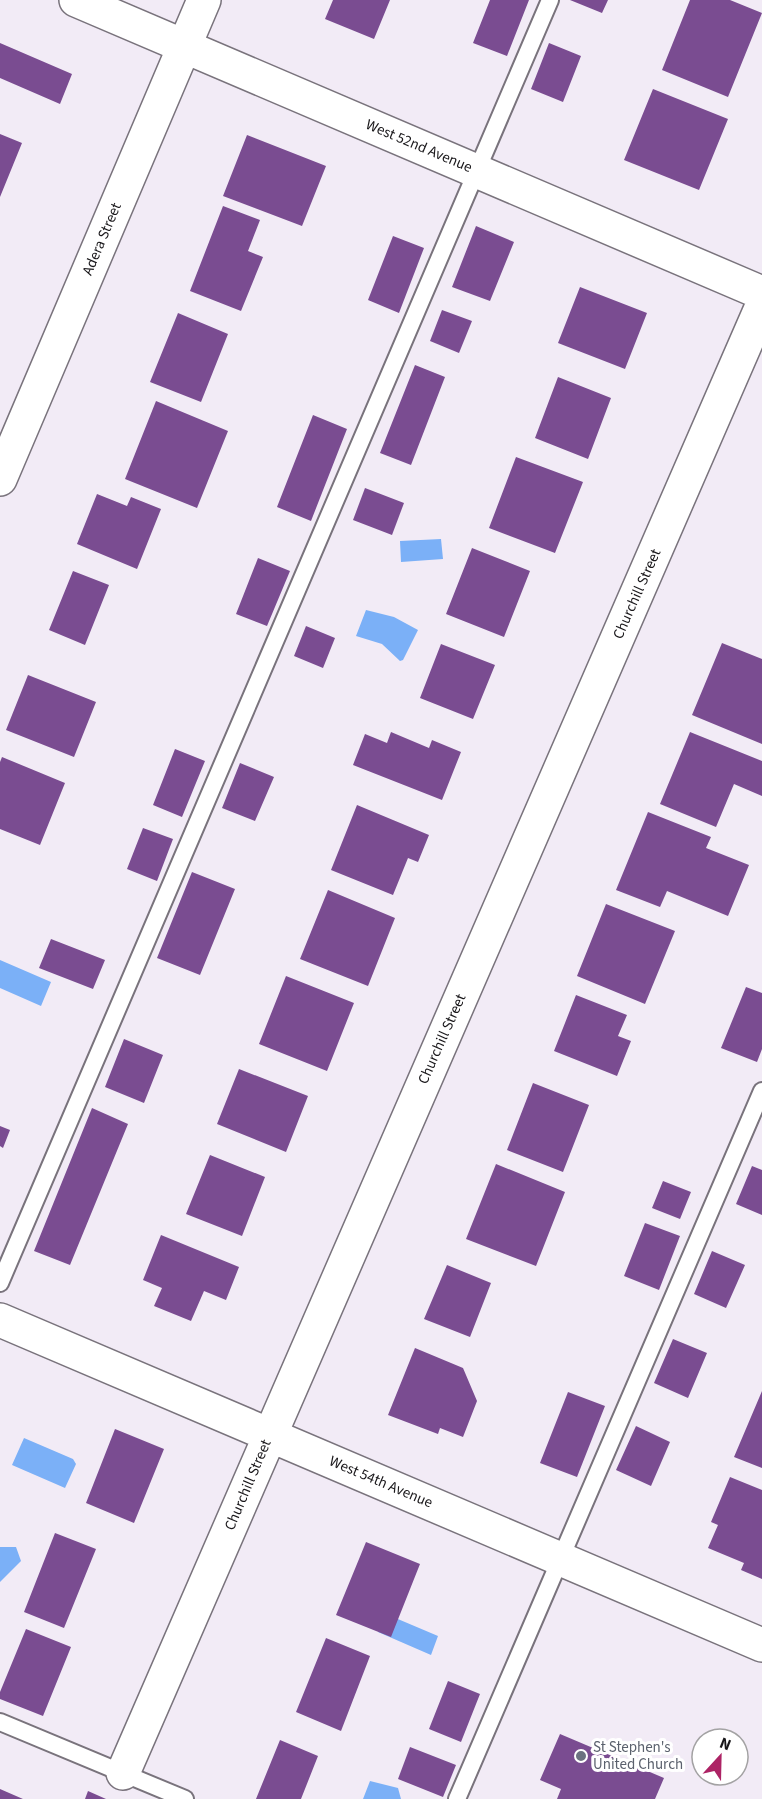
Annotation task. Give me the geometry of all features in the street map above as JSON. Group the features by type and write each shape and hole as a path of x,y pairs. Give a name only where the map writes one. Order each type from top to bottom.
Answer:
{"street":[{"name":"West 52nd Avenue","path":"76,0 762,293"},
{"name":"Adera Street","path":"0,479 204,0"},
{"name":"Churchill Street","path":"123,1773 762,306"},
{"name":"West 54th Avenue","path":"0,1320 762,1645"}],"lane":[{"path":"0,1283 550,0"},
{"path":"457,1799 762,1091"},
{"path":"0,1722 185,1799"}],"water":[{"path":"441,539 443,559 401,562 400,541"},
{"path":"366,610 394,617 418,630 403,660 400,661 382,644 356,636"},
{"path":"0,960 51,982 41,1006 0,988"},
{"path":"24,1438 73,1459 76,1464 65,1488 12,1465"},
{"path":"0,1547 16,1547 21,1561 0,1582"},
{"path":"386,1614 438,1636 431,1655 378,1632"},
{"path":"370,1781 398,1788 401,1799 363,1799"}],"building":[{"path":"333,0 390,0 374,39 325,19"},
{"path":"490,0 529,0 507,56 473,43"},
{"path":"570,0 608,0 602,13"},
{"path":"690,0 730,0 762,13 728,97 662,70"},
{"path":"0,43 72,74 60,104 0,78"},
{"path":"549,43 581,56 563,102 531,89"},
{"path":"653,89 728,119 699,190 624,160"},
{"path":"0,134 22,143 0,197"},
{"path":"247,135 326,166 302,226 223,196"},
{"path":"223,206 260,220 248,251 263,257 241,311 190,291"},
{"path":"476,226 514,242 490,301 452,287"},
{"path":"393,236 424,248 399,313 368,300"},
{"path":"580,287 647,313 625,369 558,343"},
{"path":"442,310 472,321 459,353 430,341"},
{"path":"178,313 228,334 201,402 150,382"},
{"path":"415,365 445,377 411,465 380,453"},
{"path":"558,377 611,398 588,459 535,438"},
{"path":"156,401 228,431 197,508 125,479"},
{"path":"313,415 347,429 311,521 277,507"},
{"path":"516,457 583,482 555,553 489,528"},
{"path":"365,488 404,503 392,535 353,520"},
{"path":"97,494 127,506 131,497 161,509 137,569 77,544"},
{"path":"472,548 530,571 504,637 446,614"},
{"path":"258,558 290,571 267,626 236,614"},
{"path":"73,571 109,585 85,645 49,630"},
{"path":"306,626 335,638 323,668 294,656"},
{"path":"722,643 762,659 762,744 692,715"},
{"path":"441,644 495,665 473,719 420,698"},
{"path":"28,675 96,702 74,757 6,730"},
{"path":"391,732 429,748 432,740 461,752 442,800 353,765 365,734 387,743"},
{"path":"690,732 762,761 762,796 734,784 716,827 660,804"},
{"path":"175,749 205,761 182,817 153,805"},
{"path":"2,757 65,783 40,845 0,829 0,762"},
{"path":"240,763 274,777 255,821 222,808"},
{"path":"357,805 429,835 418,862 408,858 393,895 331,870"},
{"path":"648,812 711,837 706,848 749,865 728,916 667,891 660,907 616,890"},
{"path":"143,828 173,839 157,881 127,869"},
{"path":"192,872 235,889 200,975 157,958"},
{"path":"328,890 395,918 368,986 300,959"},
{"path":"606,904 675,931 645,1004 577,976"},
{"path":"51,939 105,960 93,989 39,968"},
{"path":"286,976 354,1003 327,1071 259,1044"},
{"path":"746,987 762,993 762,1049 757,1062 721,1048"},
{"path":"576,995 627,1015 618,1036 631,1041 617,1076 554,1051"},
{"path":"124,1039 163,1055 144,1103 105,1087"},
{"path":"239,1069 308,1096 286,1152 217,1124"},
{"path":"533,1083 589,1105 563,1172 507,1150"},
{"path":"92,1108 128,1124 70,1265 34,1251"},
{"path":"0,1126 10,1130 3,1148 0,1146"},
{"path":"210,1155 265,1177 242,1236 186,1214"},
{"path":"496,1164 565,1192 536,1266 466,1239"},
{"path":"752,1166 762,1170 762,1215 736,1204"},
{"path":"663,1181 691,1192 680,1219 652,1208"},
{"path":"645,1223 680,1236 659,1290 624,1276"},
{"path":"161,1235 239,1267 226,1300 204,1291 191,1321 154,1306 162,1288 143,1280"},
{"path":"712,1251 745,1265 726,1308 694,1294"},
{"path":"447,1265 491,1283 470,1337 424,1319"},
{"path":"673,1339 707,1353 688,1398 654,1383"},
{"path":"415,1348 463,1368 477,1401 463,1437 440,1428 438,1434 388,1415"},
{"path":"762,1391 762,1468 734,1457"},
{"path":"568,1392 605,1406 577,1477 540,1463"},
{"path":"636,1426 670,1442 651,1486 616,1470"},
{"path":"115,1429 164,1449 134,1523 86,1503"},
{"path":"730,1477 762,1490 762,1579 741,1570 744,1563 708,1548 718,1525 711,1522"},
{"path":"55,1533 96,1549 64,1628 24,1612"},
{"path":"366,1542 420,1564 391,1637 336,1615"},
{"path":"26,1629 71,1647 43,1716 0,1699 0,1692"},
{"path":"326,1638 370,1656 341,1731 296,1712"},
{"path":"448,1681 480,1694 461,1742 429,1729"},
{"name":"St Stephen's United Church","path":"560,1734 664,1778 655,1799 557,1799 561,1789 540,1780"},
{"path":"280,1740 318,1756 301,1799 256,1799"},
{"path":"410,1747 456,1765 443,1797 398,1779"},
{"path":"0,1789 23,1799 0,1799"},
{"path":"88,1791 106,1799 85,1799"}],"place":[{"name":"St Stephen's United Church","path":"581,1756"}]}
